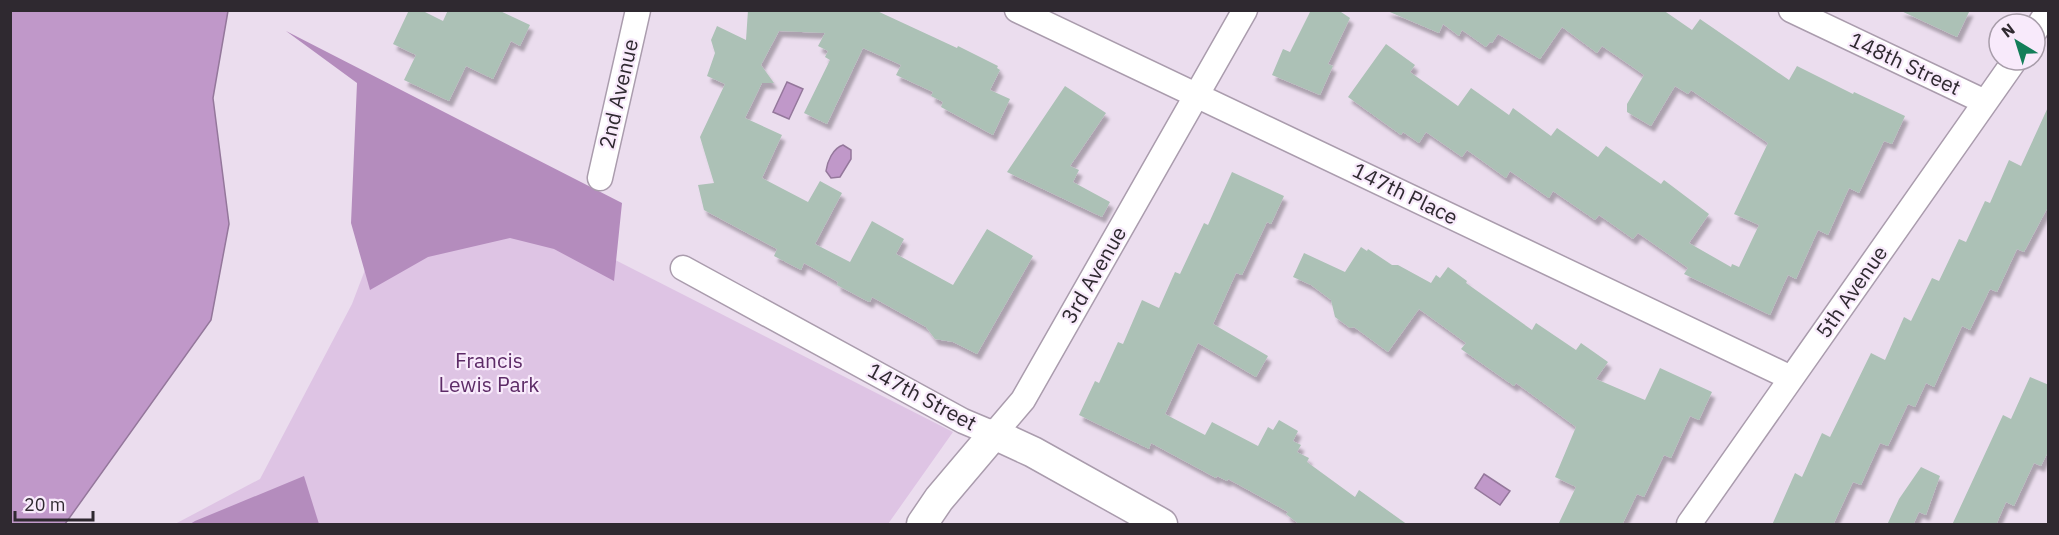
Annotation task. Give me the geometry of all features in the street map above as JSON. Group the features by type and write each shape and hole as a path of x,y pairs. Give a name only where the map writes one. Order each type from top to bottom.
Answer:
{"street":[{"name":"2nd Avenue","path":"600,178 638,10"},
{"name":"147th Place","path":"1017,10 1791,378"},
{"name":"3rd Avenue","path":"922,525 939,499 1023,400 1245,10"},
{"name":"148th Street","path":"1791,10 1985,102"},
{"name":"5th Avenue","path":"1689,525 2006,72"},
{"name":"147th Street","path":"683,268 963,421 1033,452 1162,525"}],"green space":[{"name":"Francis Lewis Park","path":"397,186 576,240 953,432 888,524 175,524 260,479 352,304"}],"shaded area":[{"path":"10,11 228,11 213,98 229,224 211,320 65,524 11,524"},
{"path":"286,31 622,203 614,281 554,249 510,238 428,257 370,290 351,223 357,83"},
{"path":"787,82 803,89 789,119 773,112"},
{"path":"843,145 851,150 851,159 840,177 831,178 826,171 828,164 833,152"},
{"path":"1484,474 1510,491 1500,505 1475,488"},
{"path":"304,476 319,524 190,524 195,521"}],"building":[{"path":"409,10 421,10 443,21 448,10 498,10 530,25 520,46 511,41 493,79 466,66 449,101 404,80 416,55 393,44"},
{"path":"748,10 875,10 998,66 1000,70 990,90 1010,99 993,135 941,107 943,102 931,96 933,92 896,75 901,65 863,48 827,124 804,113 830,60 825,57 828,51 818,46 825,33 779,31 761,65 774,83 762,83 745,118 782,135 762,178 808,202 820,181 842,193 815,244 850,262 872,221 904,239 896,254 953,285 987,229 1033,256 977,354 953,342 935,339 926,327 872,297 870,302 867,301 804,263 801,270 774,256 777,249 704,210 698,185 714,183 700,137 725,84 707,76 715,53 711,40 717,26 746,40"},
{"path":"1311,10 1338,10 1350,18 1328,64 1333,66 1320,95 1272,75 1283,49 1290,52"},
{"path":"1385,10 1663,10 1692,30 1700,19 1789,80 1797,66 1853,94 1854,92 1905,116 1892,144 1884,141 1859,193 1849,188 1828,235 1818,230 1796,279 1788,275 1770,315 1684,274 1688,268 1638,233 1633,239 1599,215 1595,220 1553,191 1549,198 1510,171 1506,178 1467,150 1462,157 1426,132 1419,143 1403,132 1401,135 1348,97 1386,44 1415,65 1410,72 1458,106 1471,88 1509,115 1513,108 1551,136 1557,128 1598,157 1606,146 1661,184 1664,180 1709,214 1689,243 1731,267 1732,264 1739,267 1759,225 1734,214 1768,143 1691,90 1688,94 1675,86 1651,126 1627,112 1627,104 1644,75 1602,46 1597,53 1562,27 1540,59 1498,34 1486,47 1462,30 1459,36 1443,24 1439,33"},
{"path":"1899,10 1970,10 1957,37"},
{"path":"1065,86 1106,113 1070,166 1079,170 1073,182 1110,202 1102,217 1007,172"},
{"path":"2049,105 2049,205 2024,252 2017,249 1997,292 1990,289 1970,330 1962,326 1934,387 1926,383 1915,407 1908,404 1888,446 1880,443 1861,485 1853,482 1833,525 1772,525 1795,473 1802,477 1822,433 1830,437 1871,353 1885,360 1904,317 1911,321 1932,278 1939,281 1959,239 1966,242 1985,201 1990,203 2009,160 2021,166"},
{"path":"1232,172 1284,196 1271,224 1267,222 1242,275 1236,273 1213,324 1268,356 1256,377 1198,343 1165,414 1205,435 1212,422 1258,446 1268,427 1273,430 1279,420 1298,431 1293,441 1301,445 1297,452 1309,458 1307,462 1355,497 1359,490 1408,525 1300,525 1286,514 1288,512 1228,479 1227,481 1217,476 1216,478 1151,443 1149,449 1079,415 1095,381 1099,383 1118,342 1123,344 1142,300 1159,308 1175,272 1180,274 1204,223 1208,225"},
{"path":"1361,247 1392,265 1398,265 1431,283 1436,275 1440,278 1448,267 1467,281 1466,283 1532,330 1536,323 1576,350 1581,343 1608,362 1596,379 1645,400 1660,368 1712,392 1699,420 1690,416 1671,458 1664,455 1644,497 1637,494 1622,525 1558,525 1576,487 1555,477 1576,427 1516,383 1514,386 1461,349 1466,343 1419,309 1388,352 1354,327 1350,328 1335,317 1331,300 1311,285 1293,277 1304,253 1345,272"},
{"path":"2030,377 2049,385 2049,450 2041,466 2034,463 2014,506 2006,502 1996,525 1952,525 2003,415 2011,419"},
{"path":"1921,467 1940,476 1926,515 1919,512 1913,525 1887,525 1899,499"}]}
